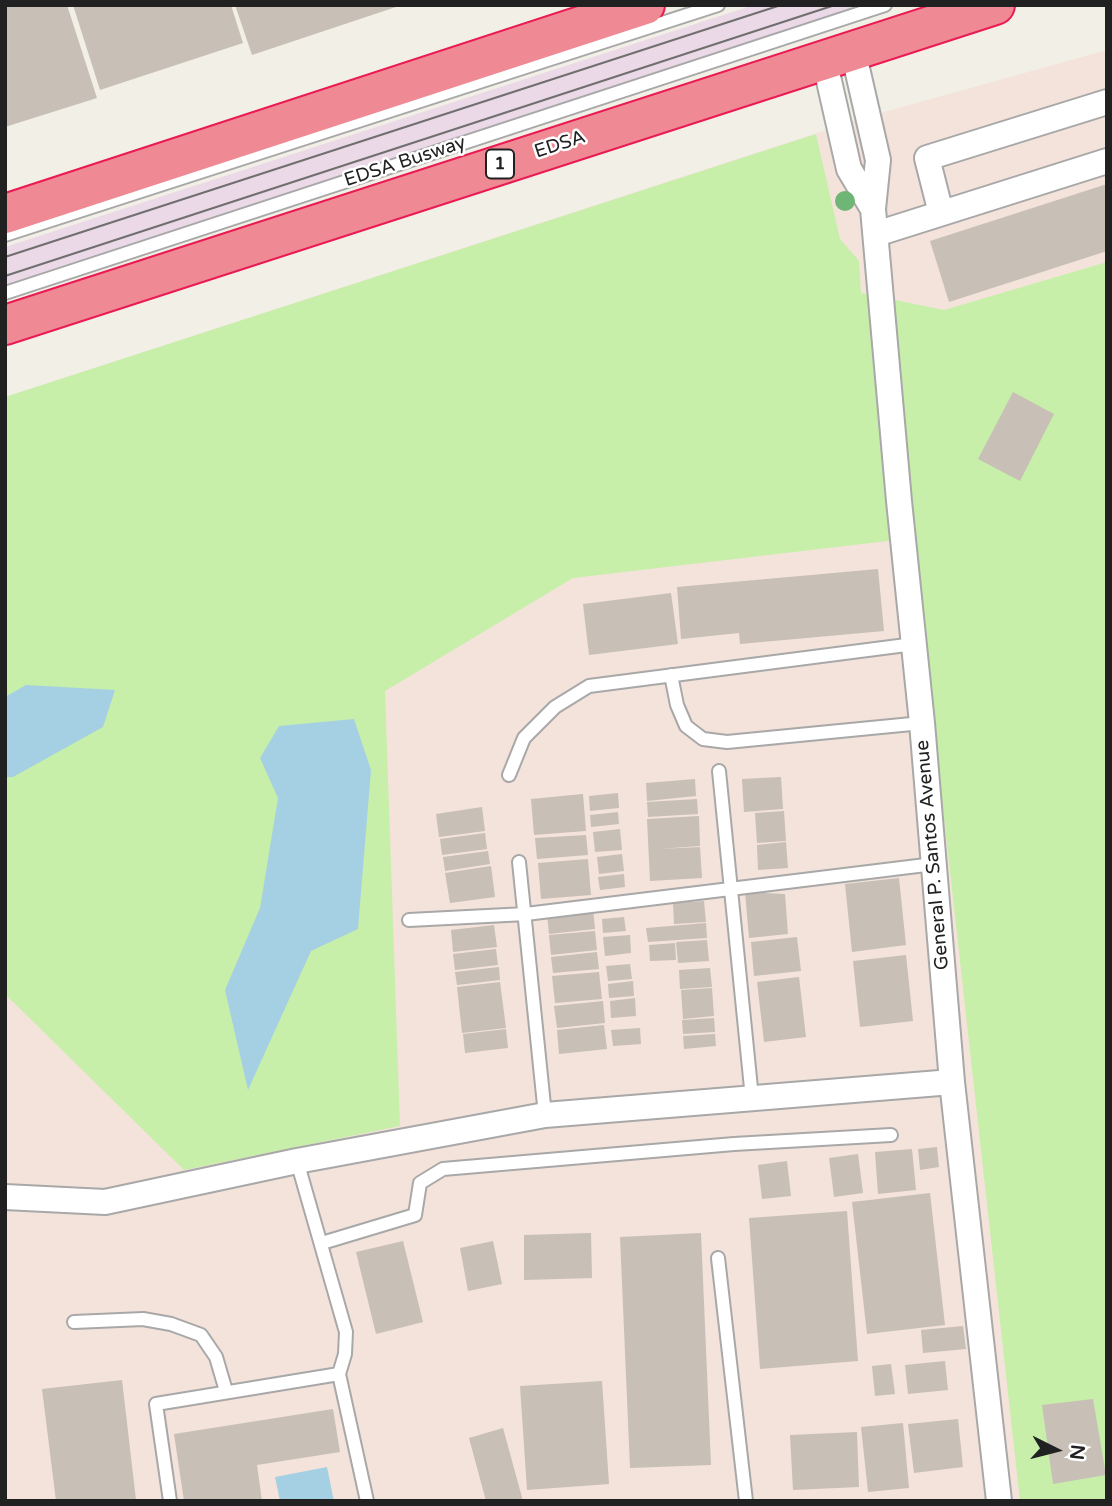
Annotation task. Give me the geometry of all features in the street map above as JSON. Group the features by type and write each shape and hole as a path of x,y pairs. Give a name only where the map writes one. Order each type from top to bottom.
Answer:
{"highway":[{"path":"5,214 570,23 645,5"},
{"name":"EDSA","path":"5,325 995,5"}],"street":[{"name":"General P. Santos Avenue","path":"839,55 849,169 873,209 876,234 922,723 952,1082 999,1501"},
{"path":"941,212 927,158 1107,102"},
{"path":"876,234 1107,161"},
{"path":"5,1197 104,1202 297,1161 545,1115 952,1082"}],"lane":[{"path":"5,234 718,5"},
{"name":"EDSA Busway","path":"5,293 885,5"},
{"path":"509,775 524,738 567,699 589,686 914,644"},
{"path":"671,675 677,705 687,726 703,739 727,742 922,723"},
{"path":"719,771 728,888 752,1098"},
{"path":"519,862 545,1115"},
{"path":"409,920 526,914 934,864"},
{"path":"322,1243 415,1215 420,1183 443,1169 720,1145 891,1135"},
{"path":"297,1161 346,1332 345,1354 339,1374 368,1501"},
{"path":"718,1258 746,1501"},
{"path":"75,1322 143,1319 171,1324 201,1335 216,1357 226,1391"},
{"path":"170,1501 156,1404 339,1374"}],"shaded area":[{"path":"754,5 863,5 5,286 5,247"},
{"path":"1107,50 1107,1501 5,1501 5,397 866,117"}],"green space":[{"path":"816,134 840,239 859,261 861,293 944,310 1107,262 1107,1501 1020,1501 913,538 573,578 385,691 400,1126 184,1170 5,994 5,397"}],"water":[{"path":"26,685 115,690 103,727 13,777 5,777 5,697"},
{"path":"354,719 371,770 358,929 311,951 248,1090 225,990 260,908 278,798 260,758 279,726"},
{"path":"327,1467 334,1501 280,1501 275,1477"}],"building":[{"path":"5,5 67,5 97,98 5,127"},
{"path":"73,5 231,5 243,43 100,90"},
{"path":"235,5 399,5 399,6 252,55"},
{"path":"1107,184 1107,251 949,302 930,241"},
{"path":"1013,392 1054,414 1020,481 978,459"},
{"path":"878,569 884,631 740,644 739,633 681,639 677,587"},
{"path":"671,593 678,644 589,655 583,604"},
{"path":"781,777 783,809 744,812 742,779"},
{"path":"695,779 696,796 647,801 646,783"},
{"path":"618,793 619,808 590,811 589,796"},
{"path":"583,794 586,831 534,835 531,799"},
{"path":"697,799 698,814 648,817 647,802"},
{"path":"482,807 485,831 439,837 436,814"},
{"path":"784,811 786,841 757,843 755,813"},
{"path":"618,812 619,824 591,827 590,815"},
{"path":"699,816 700,846 659,849 700,847 702,878 650,881 647,819"},
{"path":"620,829 622,850 595,852 593,832"},
{"path":"485,833 487,849 442,855 440,839"},
{"path":"586,835 588,855 537,859 535,838"},
{"path":"786,842 788,868 758,870 757,845"},
{"path":"488,851 490,864 445,871 443,857"},
{"path":"622,854 624,871 599,874 597,857"},
{"path":"588,859 591,895 541,899 538,863"},
{"path":"491,866 495,897 450,903 445,873"},
{"path":"624,874 625,887 600,890 598,877"},
{"path":"899,878 906,945 852,952 845,884"},
{"path":"745,892 785,894 788,934 749,938"},
{"path":"704,901 706,922 674,924 673,903"},
{"path":"593,909 595,929 549,934 547,914"},
{"path":"624,917 626,931 603,933 602,919"},
{"path":"706,923 707,938 648,942 646,928"},
{"path":"494,925 497,947 453,952 451,930"},
{"path":"595,931 597,950 551,955 549,935"},
{"path":"630,935 631,953 605,956 603,937"},
{"path":"797,937 801,971 754,976 751,942"},
{"path":"707,940 709,961 678,963 676,942"},
{"path":"675,943 676,960 650,961 649,945"},
{"path":"496,949 498,965 455,970 453,954"},
{"path":"597,952 599,969 553,973 551,957"},
{"path":"906,955 913,1021 860,1027 853,961"},
{"path":"630,964 632,979 608,981 606,966"},
{"path":"499,967 500,980 457,985 455,972"},
{"path":"710,968 712,987 680,989 679,970"},
{"path":"599,972 602,999 555,1003 552,976"},
{"path":"799,977 806,1037 764,1042 757,982"},
{"path":"633,981 634,996 609,998 608,984"},
{"path":"500,982 506,1028 462,1033 457,987"},
{"path":"712,988 714,1016 683,1019 681,990"},
{"path":"635,998 636,1016 611,1018 610,1001"},
{"path":"603,1001 605,1023 557,1028 554,1006"},
{"path":"714,1018 715,1032 683,1034 682,1020"},
{"path":"604,1025 607,1049 559,1054 557,1030"},
{"path":"640,1028 641,1044 613,1046 611,1030"},
{"path":"506,1029 508,1048 465,1053 463,1034"},
{"path":"715,1034 716,1046 684,1049 683,1036"},
{"path":"937,1147 939,1167 920,1170 918,1149"},
{"path":"912,1149 916,1190 878,1194 875,1152"},
{"path":"858,1154 863,1193 834,1197 829,1158"},
{"path":"787,1161 791,1196 762,1199 758,1165"},
{"path":"930,1193 945,1325 867,1334 852,1202"},
{"path":"847,1211 858,1361 760,1369 749,1218"},
{"path":"591,1233 592,1278 524,1280 524,1235"},
{"path":"701,1233 711,1465 630,1468 620,1237"},
{"path":"403,1241 423,1322 376,1334 356,1252"},
{"path":"493,1241 502,1284 468,1291 460,1248"},
{"path":"963,1326 966,1349 923,1353 921,1330"},
{"path":"945,1361 948,1390 908,1394 905,1365"},
{"path":"891,1364 895,1394 875,1396 872,1366"},
{"path":"122,1380 136,1500 56,1501 42,1389"},
{"path":"602,1381 609,1484 527,1490 520,1386"},
{"path":"1093,1399 1106,1475 1053,1484 1042,1405"},
{"path":"333,1409 340,1452 257,1465 262,1501 184,1501 174,1434"},
{"path":"958,1419 963,1467 914,1473 908,1424"},
{"path":"903,1423 909,1488 868,1492 861,1427"},
{"path":"503,1428 523,1501 486,1501 469,1438"},
{"path":"857,1432 859,1487 793,1490 790,1435"}],"tram line":[{"path":"5,257 781,5"},
{"path":"5,276 835,5"}]}
